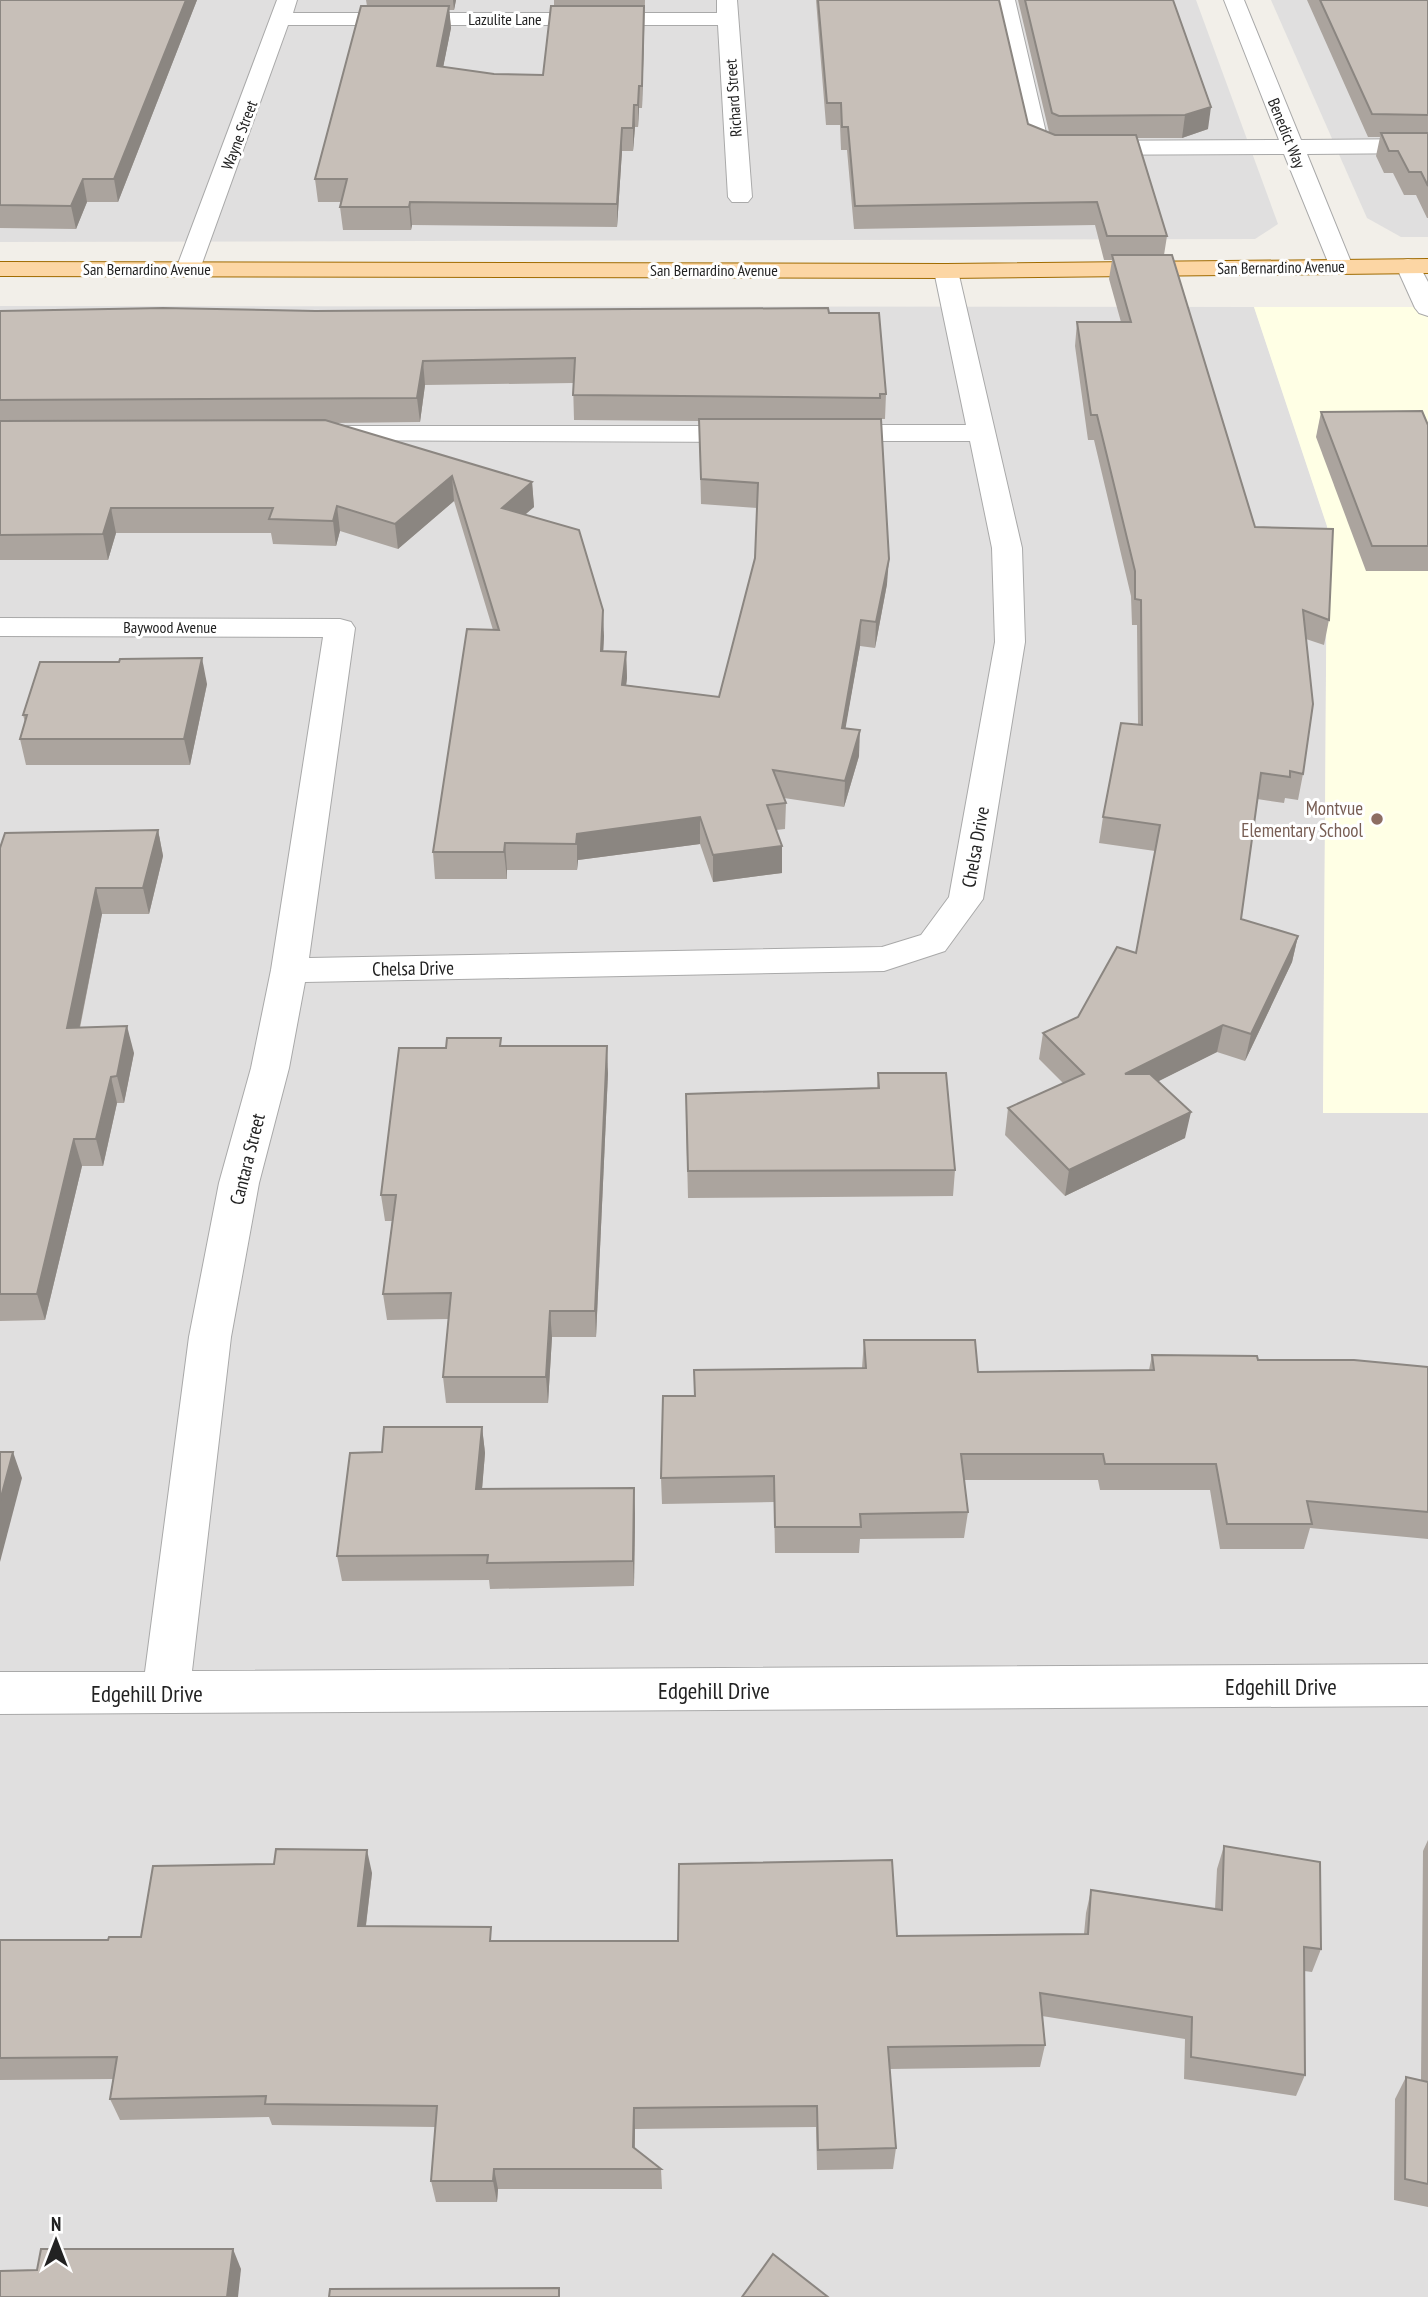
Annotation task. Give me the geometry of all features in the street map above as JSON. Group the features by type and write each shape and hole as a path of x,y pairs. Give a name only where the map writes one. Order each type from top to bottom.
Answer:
{"main road":[{"name":"San Bernardino Avenue","path":"0,269 946,271 1418,266"}],"street":[{"path":"1005,0 1036,141 1053,148 1428,146"},
{"name":"Benedict Way","path":"1234,0 1341,267"},
{"name":"Lazulite Lane","path":"284,9 728,9"},
{"name":"Wayne Street","path":"188,269 284,9"},
{"name":"Richard Street","path":"728,9 740,197"},
{"path":"1418,266 1428,308"},
{"name":"Chelsa Drive","path":"289,970 884,959 933,943 965,899 1010,642 1007,548 946,271"},
{"path":"290,435 774,433"},
{"path":"802,433 982,433"},
{"name":"Baywood Avenue","path":"0,627 340,628"},
{"name":"Cantara Street","path":"166,1693 210,1337 239,1183 270,1068 289,970 340,628"},
{"name":"Edgehill Drive","path":"0,1693 1428,1685"}],"shaded area":[{"path":"0,0 1196,0 1278,224 1255,239 0,242"},
{"path":"1271,0 1428,0 1428,237 1401,237 1367,218"},
{"path":"0,306 1254,307 1327,526 1323,1112 1428,1113 1428,2297 0,2297"},
{"name":"Montvue Elementary School","path":"1254,307 1428,307 1428,1113 1323,1113 1327,526"}],"building":[{"path":"0,0 186,0 114,179 83,179 71,206 0,205"},
{"path":"818,0 999,0 1028,124 1055,135 1136,135 1167,236 1107,236 1097,202 855,206 848,127 842,127 841,103 827,103"},
{"path":"1025,0 1173,0 1211,107 1185,115 1059,116 1052,113"},
{"path":"1320,0 1428,0 1428,115 1372,114"},
{"path":"361,6 449,6 437,66 494,74 543,75 551,6 644,6 642,86 639,86 638,105 634,105 633,128 622,128 617,204 410,202 409,207 340,207 347,179 315,179"},
{"path":"1381,133 1428,133 1428,186 1421,172 1409,172 1398,151 1389,151"},
{"path":"1112,255 1172,255 1255,527 1333,529 1329,620 1303,610 1313,704 1303,774 1290,771 1290,777 1261,773 1241,919 1298,936 1251,1034 1223,1025 1125,1074 1150,1074 1191,1112 1069,1170 1008,1108 1084,1074 1043,1033 1078,1017 1117,947 1136,953 1160,825 1103,817 1121,723 1142,725 1141,600 1135,599 1135,571 1097,415 1091,415 1077,322 1131,322"},
{"path":"163,308 315,311 828,308 829,313 879,313 886,394 880,394 880,398 573,395 575,358 423,361 417,398 0,400 0,311"},
{"path":"1422,411 1428,425 1428,546 1372,546 1321,412"},
{"path":"699,419 881,419 889,559 876,622 861,620 842,728 860,730 845,781 773,770 786,803 767,805 782,846 713,855 700,817 577,834 576,844 505,843 504,852 433,852 467,629 499,630 452,476 395,524 337,506 333,521 269,519 273,508 111,508 103,534 0,535 0,421 325,420 532,482 502,508 579,530 603,610 601,651 626,652 622,685 719,697 755,558 758,483 701,479"},
{"path":"202,658 184,739 20,739 27,715 23,715 40,662"},
{"path":"158,830 143,888 96,888 67,1028 127,1026 117,1076 111,1077 96,1139 74,1139 37,1294 0,1294 0,848 5,833"},
{"path":"447,1038 501,1038 500,1046 607,1046 595,1311 550,1311 546,1377 443,1377 451,1293 383,1294 396,1195 381,1195 399,1048 446,1048"},
{"path":"878,1073 946,1073 955,1170 688,1171 686,1094 879,1088"},
{"path":"864,1340 975,1340 978,1372 1154,1370 1152,1355 1257,1356 1258,1360 1354,1360 1428,1367 1428,1512 1307,1501 1312,1524 1227,1524 1216,1464 1105,1464 1103,1454 961,1454 968,1512 860,1514 861,1527 775,1527 774,1476 661,1478 663,1396 695,1396 694,1370 866,1368"},
{"path":"384,1427 482,1427 476,1489 634,1488 633,1561 487,1563 488,1555 337,1556 350,1453 382,1452"},
{"path":"0,1452 13,1452 0,1501"},
{"path":"1224,1846 1320,1862 1321,1949 1304,1947 1305,2075 1191,2057 1192,2017 1040,1993 1045,2045 888,2047 896,2148 818,2150 817,2106 634,2108 633,2147 661,2169 494,2169 493,2181 431,2181 437,2106 265,2104 266,2096 110,2099 117,2057 0,2058 0,1940 108,1940 109,1937 141,1937 153,1866 274,1864 276,1849 367,1850 358,1926 491,1927 490,1941 678,1941 679,1864 892,1860 897,1936 1088,1934 1091,1890 1222,1910"},
{"path":"1406,2077 1428,2082 1428,2184 1405,2179"},
{"path":"41,2249 233,2249 227,2297 0,2297 0,2271 37,2270"},
{"path":"773,2254 828,2297 742,2297"},
{"path":"559,2288 559,2297 329,2297 330,2289"}],"place":[{"name":"Montvue Elementary School","path":"1377,819"}]}
